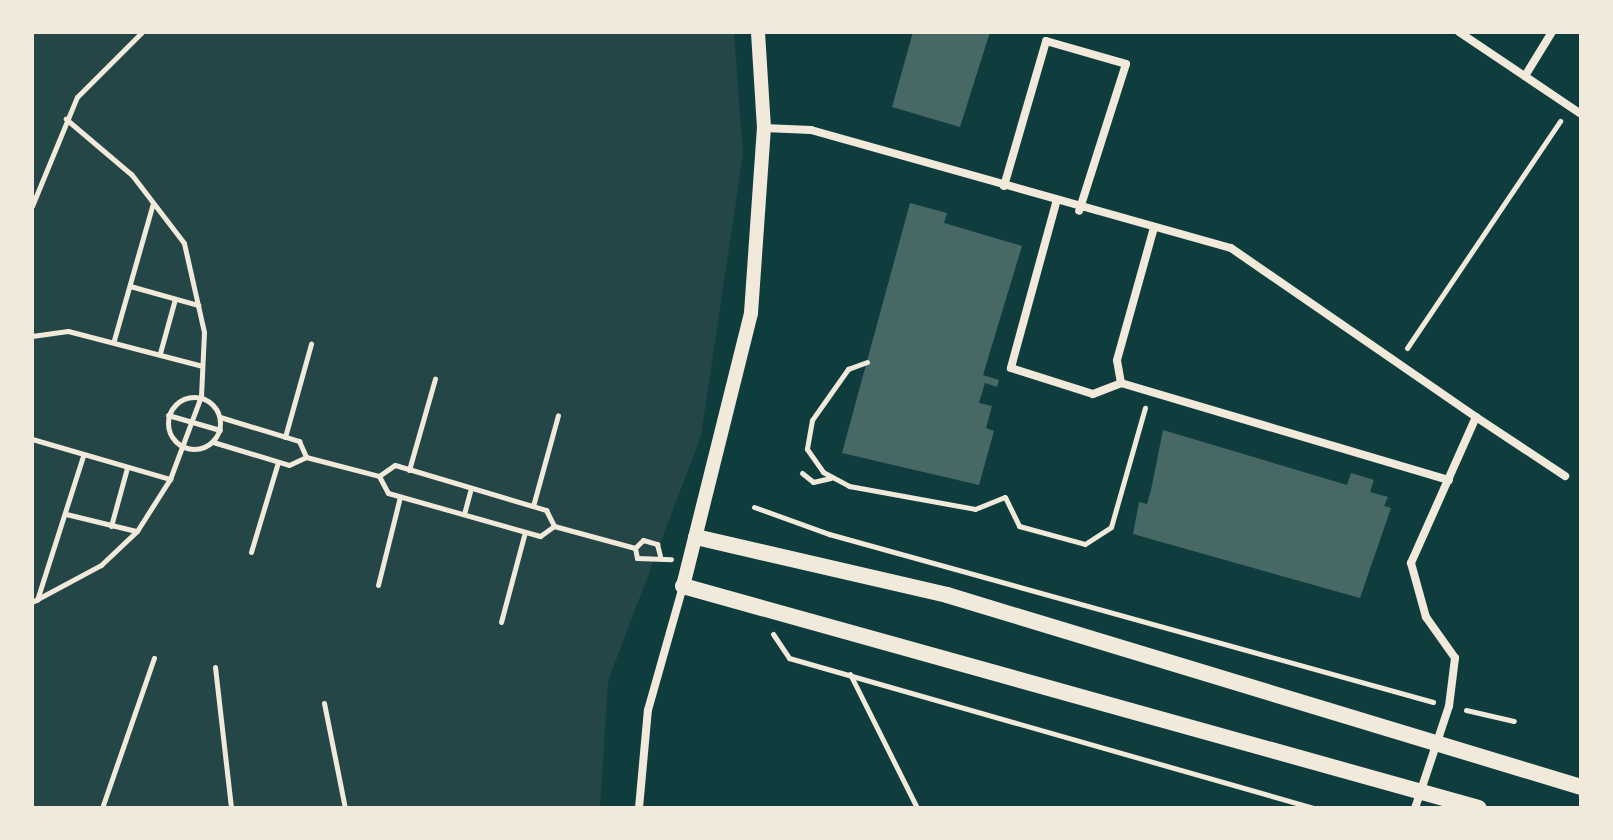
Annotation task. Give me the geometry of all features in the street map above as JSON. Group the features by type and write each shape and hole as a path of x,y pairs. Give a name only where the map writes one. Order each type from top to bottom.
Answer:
{"main road":[{"path":"696,537 947,595 1437,747 1581,787"},
{"path":"683,586 1479,808"}],"street":[{"path":"639,808 648,710 744,363 764,128 758,32"},
{"path":"1459,32 1581,114"},
{"path":"1525,76 1552,32"},
{"path":"1004,186 1046,41 1126,64 1079,211"},
{"path":"764,128 811,130 1079,211 1231,248 1395,366 1565,476"},
{"path":"1056,203 1011,368 1093,394 1121,383 1449,480"},
{"path":"1121,383 1117,360 1153,231"},
{"path":"1415,808 1449,706 1455,658 1426,617 1411,563 1476,417"}],"path":[{"path":"32,206 66,119 87,85 142,32"},
{"path":"1395,366 1569,106"},
{"path":"34,602 101,565 137,531 170,479 185,448 201,396 198,305 184,243 153,203 66,119"},
{"path":"114,340 153,203"},
{"path":"130,286 198,305"},
{"path":"160,353 175,299"},
{"path":"32,336 48,329 114,340 202,366"},
{"path":"285,437 311,344"},
{"path":"867,362 848,369 808,434 813,463 831,478 899,499 975,509 1005,497 1019,526 1085,544 1111,527 1149,391"},
{"path":"409,470 435,379"},
{"path":"185,448 168,431 168,415 186,397 201,396"},
{"path":"201,396 220,417 299,441 306,457"},
{"path":"168,415 220,430"},
{"path":"533,506 558,415"},
{"path":"213,442 220,430 220,417"},
{"path":"32,439 170,479"},
{"path":"185,448 213,442 278,462 300,465 306,457"},
{"path":"34,602 83,456"},
{"path":"306,457 379,476 388,493 525,532 549,534 554,526 553,515 533,506 395,465 379,476"},
{"path":"251,552 278,462"},
{"path":"111,526 127,468"},
{"path":"802,473 813,482 831,478"},
{"path":"464,514 471,488"},
{"path":"378,585 400,497"},
{"path":"754,507 829,534 1449,706 1514,721"},
{"path":"66,514 137,531"},
{"path":"554,526 635,548"},
{"path":"501,622 525,532"},
{"path":"635,548 643,540 657,544 660,556"},
{"path":"635,548 637,558 660,556 688,563"},
{"path":"102,808 154,658"},
{"path":"789,658 1314,808"},
{"path":"215,667 231,808"},
{"path":"850,673 917,808"},
{"path":"324,703 345,808"}],"shaded area":[{"path":"32,32 734,32 743,154 701,436 608,681 600,808 32,808"}],"building":[{"path":"913,32 990,32 960,127 892,107"},
{"path":"910,203 947,213 944,223 1022,246 983,375 999,380 997,387 985,383 979,403 992,406 986,428 994,431 979,485 842,453"},
{"path":"1163,430 1347,485 1351,473 1374,480 1370,492 1388,497 1384,506 1391,508 1360,598 1133,534 1139,502 1147,504"}]}
